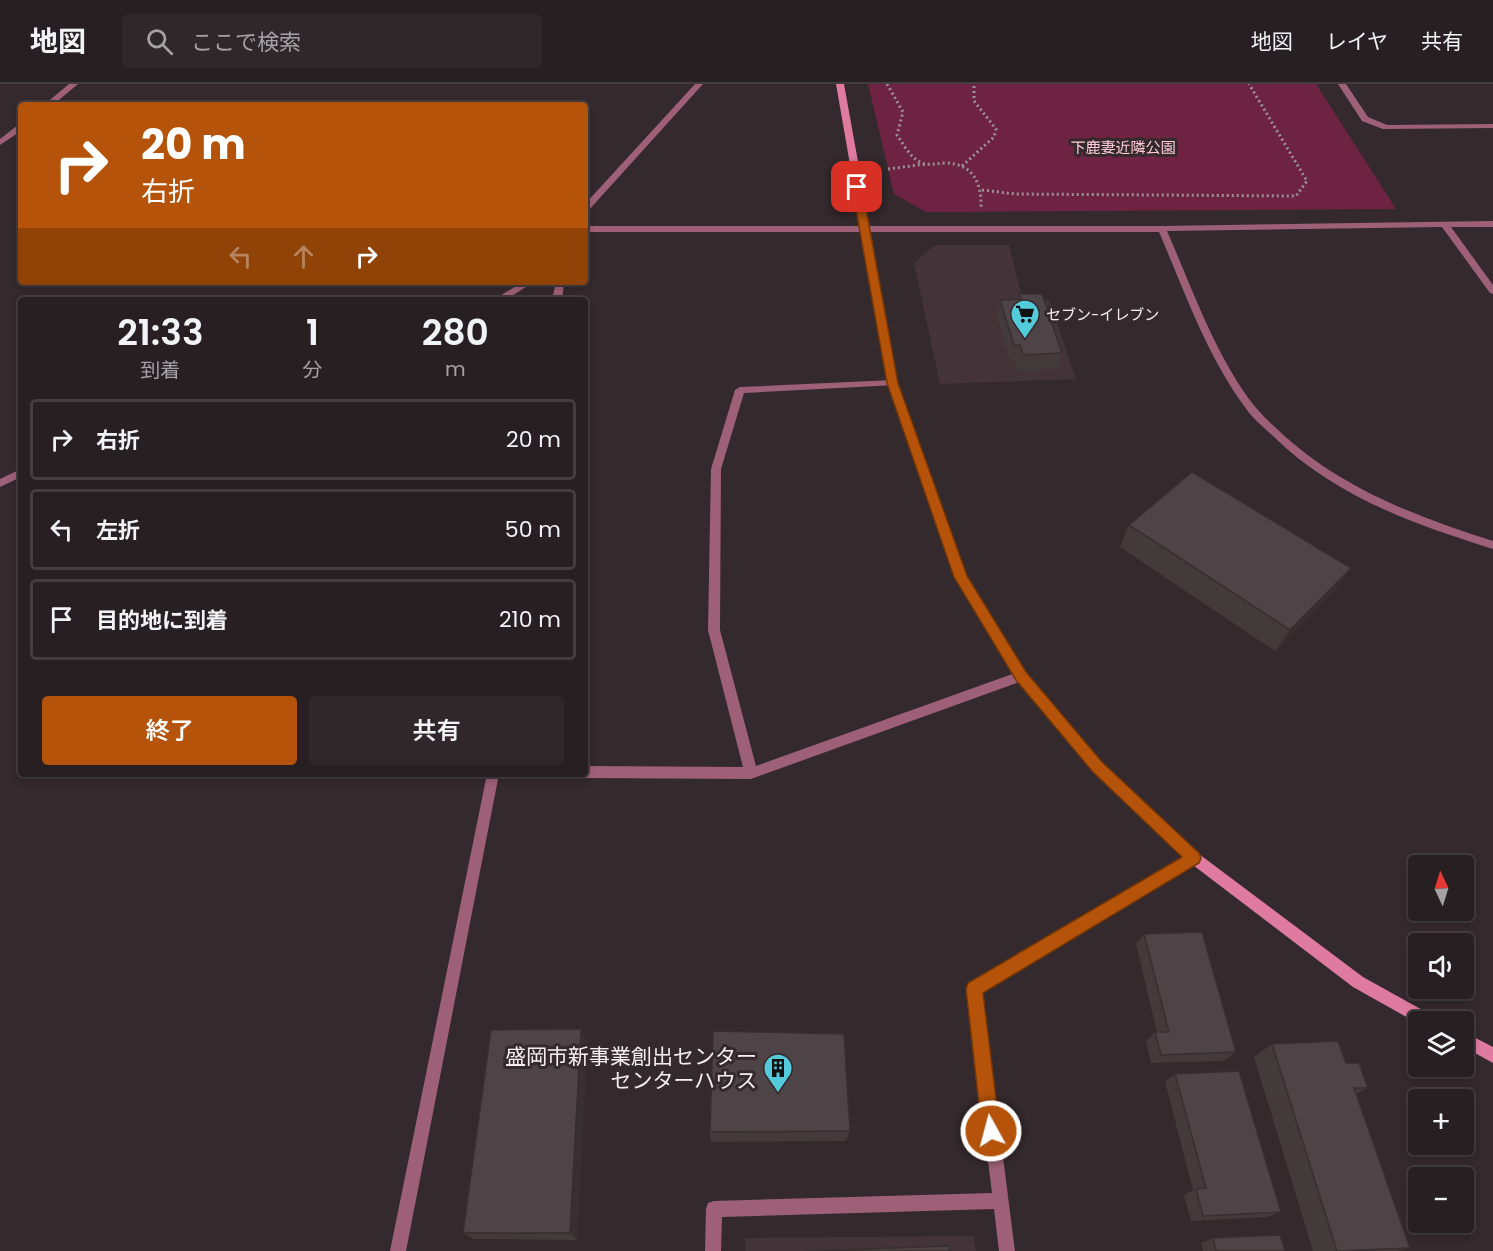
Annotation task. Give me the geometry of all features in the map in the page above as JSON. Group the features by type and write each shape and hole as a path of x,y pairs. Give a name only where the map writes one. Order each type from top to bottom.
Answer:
{"street":[{"path":"52,102 74,84"},
{"path":"588,206 699,84"},
{"path":"840,84 893,383 961,577 1021,676 1097,766 1194,858 1358,982 1410,1011"},
{"path":"1342,84 1365,119 1386,127 1493,126"},
{"path":"0,143 18,129"},
{"path":"588,229 1162,229 1493,224"},
{"path":"1446,225 1493,291"},
{"path":"1162,229 1218,354 1244,399 1290,450 1342,486 1424,524 1493,545"},
{"path":"503,297 525,285"},
{"path":"751,773 714,630 716,469 740,390 893,383"},
{"path":"0,483 18,474"},
{"path":"588,772 751,773 1021,676"},
{"path":"398,1251 492,777"},
{"path":"1006,1251 974,989 1194,858"},
{"path":"1474,1045 1493,1055"},
{"path":"713,1251 714,1209 1000,1201"}],"path":[{"path":"886,84 903,112 897,135 912,157 926,164"},
{"path":"962,166 994,137 996,129 974,101 974,84"},
{"path":"982,190 1015,194 1296,196 1307,181 1249,84"},
{"path":"888,169 947,163 962,166 976,176 982,190 980,211"}],"shaded area":[{"path":"935,245 1009,245 1023,300 1049,300 1076,379 940,384 914,263"},
{"path":"974,1236 976,1251 745,1251 745,1238"}],"green space":[{"name":"下鹿妻近隣公園","path":"868,84 1316,84 1396,209 926,212 894,194"}],"building":[{"path":"1019,294 1042,294 1062,353 1023,355 1020,345 1014,345 1000,300 1021,299"},
{"path":"1192,472 1351,568 1290,630 1129,525"},
{"path":"1202,932 1236,1052 1161,1055 1155,1032 1169,1032 1144,934"},
{"path":"581,1029 570,1233 463,1233 491,1030"},
{"name":"盛岡市新事業創出センター センターハウス","path":"713,1031 844,1034 850,1131 710,1132"},
{"path":"1338,1041 1346,1063 1359,1063 1368,1088 1354,1088 1410,1248 1337,1251 1272,1044"},
{"path":"1239,1071 1281,1212 1203,1216 1196,1189 1206,1188 1175,1074"},
{"path":"1280,1235 1285,1251 1216,1251 1213,1238"},
{"path":"949,1246 950,1251 806,1251"}],"place":[{"name":"セブン-イレブン","path":"1025,340"},
{"name":"盛岡市新事業創出センター センターハウス","path":"778,1094"}],"route":[{"path":"857,187 893,383 961,577 1021,676 1097,766 1194,858 974,989 991,1131"}]}
